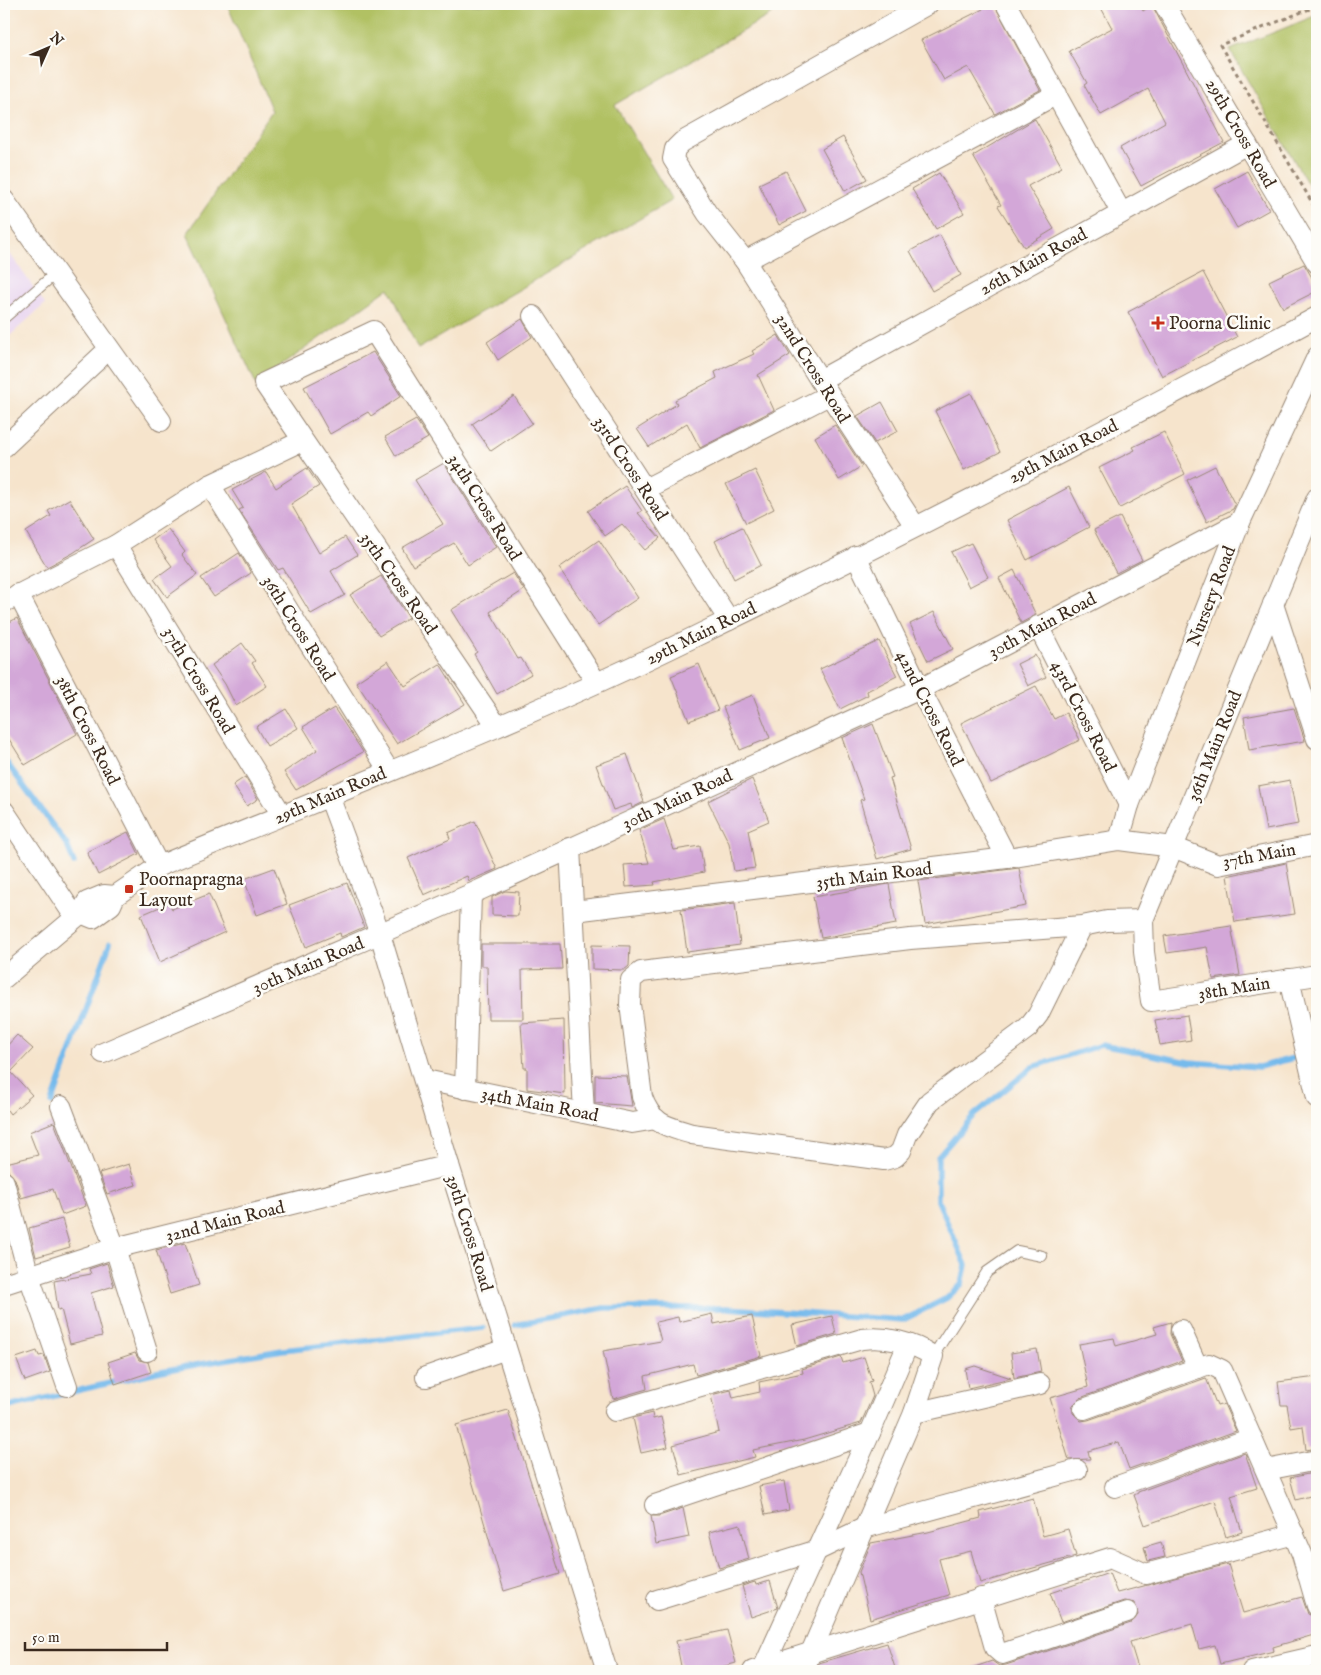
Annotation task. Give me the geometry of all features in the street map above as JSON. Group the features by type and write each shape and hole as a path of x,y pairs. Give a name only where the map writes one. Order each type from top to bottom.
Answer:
{"street":[{"name":"32nd Cross Road","path":"915,526 745,260 707,213 673,159 675,149 682,142 928,4"},
{"path":"1006,4 1121,212"},
{"name":"29th Cross Road","path":"1164,4 1317,263"},
{"path":"745,260 1057,94"},
{"name":"26th Main Road","path":"645,489 825,387 1121,212 1247,144"},
{"path":"4,200 162,421"},
{"name":"33rd Cross Road","path":"532,316 729,620"},
{"name":"29th Main Road","path":"78,915 93,918 111,905 115,896 159,866 497,726 729,620 1140,412 1317,317"},
{"name":"35th Cross Road","path":"374,331 264,383 497,726"},
{"name":"34th Cross Road","path":"374,331 596,682"},
{"path":"4,447 110,349"},
{"name":"Nursery Road","path":"1119,840 1129,806 1240,522 1317,357"},
{"path":"11,598 116,545 210,485 302,441"},
{"name":"36th Cross Road","path":"210,485 389,771"},
{"name":"36th Main Road","path":"1151,1001 1144,952 1143,920 1317,498"},
{"name":"30th Main Road","path":"102,1053 471,894 920,689 1240,522"},
{"name":"37th Cross Road","path":"116,545 282,815"},
{"name":"42nd Cross Road","path":"856,556 920,689 1007,858"},
{"name":"38th Cross Road","path":"11,598 159,866"},
{"path":"1272,604 1317,739"},
{"name":"43rd Cross Road","path":"1038,626 1129,806"},
{"name":"39th Cross Road","path":"329,796 380,934 449,1165 608,1671"},
{"path":"4,810 78,915 4,978"},
{"name":"35th Main Road","path":"574,911 1007,858 1119,840 1173,847"},
{"name":"37th Main","path":"1173,847 1218,865 1317,844"},
{"path":"570,848 584,1114"},
{"path":"465,1089 471,894"},
{"path":"1082,926 1038,1015 1028,1028 930,1101 907,1135 901,1151 895,1157 884,1160 692,1134 662,1125 648,1112 642,1097 630,1004 631,980 641,972 910,939 1082,926 1107,921 1143,920"},
{"name":"38th Main","path":"1151,1001 1317,975"},
{"path":"1289,980 1317,1098"},
{"name":"34th Main Road","path":"429,1096 465,1089 632,1122 656,1119"},
{"path":"61,1106 115,1248 147,1351"},
{"name":"32nd Main Road","path":"4,1284 115,1248 449,1165"},
{"path":"4,1182 29,1276 67,1386"},
{"path":"1182,1330 1198,1368"},
{"path":"615,1411 862,1340 876,1338 908,1344 933,1356 914,1413 803,1671"},
{"path":"759,1670 818,1550 908,1344"},
{"path":"426,1377 506,1349"},
{"path":"1084,1409 1210,1364 1222,1370 1294,1534 1310,1553 1317,1606"},
{"path":"914,1413 1040,1384"},
{"path":"655,1505 870,1433"},
{"path":"1115,1487 1252,1438"},
{"path":"1266,1470 1317,1460"},
{"path":"657,1600 818,1550 864,1528 1077,1470"},
{"path":"759,1670 812,1651 1110,1558 1146,1574 1294,1534"},
{"path":"981,1598 995,1648 1002,1654 1126,1612"},
{"path":"1252,1671 1317,1656"}],"lane":[{"path":"4,318 56,273"},
{"path":"933,1356 987,1272 1017,1251 1042,1256"}],"path":[{"path":"1317,6 1220,45 1317,211"}],"shaded area":[{"path":"4,245 45,304 4,341"}],"green space":[{"path":"227,4 789,4 615,105 672,200 418,349 389,288 256,384 187,234 272,111"},
{"path":"1317,15 1317,200 1230,50"}],"building":[{"path":"981,4 994,4 1040,90 995,114 968,67 944,80 921,40 983,9"},
{"path":"1099,4 1139,4 1143,11 1152,5 1224,142 1141,186 1120,148 1165,122 1148,89 1101,115 1084,85 1087,83 1069,51 1112,28"},
{"path":"1035,119 1062,167 1028,186 1054,229 1024,247 998,206 1001,205 973,156"},
{"path":"843,137 867,179 845,191 822,149"},
{"path":"786,171 806,211 779,225 759,184"},
{"path":"1247,171 1269,210 1237,228 1215,189"},
{"path":"939,173 964,213 936,229 912,189"},
{"path":"940,235 961,275 932,291 910,251"},
{"path":"1304,264 1317,286 1317,291 1283,308 1269,281"},
{"path":"1203,272 1237,337 1162,376 1128,312"},
{"path":"522,319 532,337 498,360 487,342"},
{"path":"778,335 790,355 758,375 774,410 700,448 687,423 649,447 637,429 677,404 675,400 717,378 715,372 754,354 752,351"},
{"path":"373,352 401,396 371,416 368,412 330,434 304,387"},
{"path":"971,393 1000,452 964,470 935,411"},
{"path":"514,396 532,423 491,451 472,424"},
{"path":"882,402 898,431 875,443 857,416"},
{"path":"416,420 428,438 396,456 385,437"},
{"path":"835,425 862,466 839,480 815,437"},
{"path":"1164,432 1185,474 1120,508 1099,468 1135,450 1133,447"},
{"path":"444,463 496,547 468,565 454,543 413,566 402,548 443,524 415,480"},
{"path":"1215,466 1235,505 1233,509 1207,522 1187,480"},
{"path":"307,468 319,486 291,504 319,553 345,537 357,555 331,571 345,595 311,614 283,568 278,570 239,510 243,508 232,490 266,472 276,488"},
{"path":"755,470 774,509 746,523 726,484"},
{"path":"625,486 642,511 638,513 660,538 645,550 622,524 605,536 588,511"},
{"path":"1069,487 1089,527 1027,560 1007,520"},
{"path":"69,499 94,539 47,567 26,532 51,516 48,511"},
{"path":"1120,517 1142,560 1116,573 1094,530"},
{"path":"742,527 761,565 734,579 715,541"},
{"path":"168,529 185,552 182,555 197,575 167,597 154,579 172,566 153,540"},
{"path":"599,540 638,598 598,625 559,568"},
{"path":"971,543 988,577 969,587 951,552"},
{"path":"239,553 251,573 214,597 201,578"},
{"path":"1014,570 1036,615 1021,623 999,578"},
{"path":"513,573 524,590 490,612 518,659 521,658 531,674 497,694 474,654 477,652 451,610"},
{"path":"381,576 409,618 379,636 350,595"},
{"path":"934,612 953,649 928,661 910,624"},
{"path":"17,618 77,734 25,765 4,731 4,625"},
{"path":"879,641 897,676 867,691 868,695 840,709 820,669"},
{"path":"242,643 255,661 252,663 267,686 236,706 225,684 212,665"},
{"path":"1035,655 1046,677 1028,686 1017,664"},
{"path":"388,661 405,686 440,664 465,704 397,744 356,682"},
{"path":"699,664 718,710 689,721 671,676"},
{"path":"1036,686 1054,719 1066,713 1080,740 991,783 961,723"},
{"path":"753,695 770,738 740,750 723,707"},
{"path":"334,708 363,752 296,790 284,772 317,750 303,727"},
{"path":"1294,708 1305,741 1249,750 1244,717"},
{"path":"286,709 298,728 267,746 256,727"},
{"path":"873,724 893,777 890,778 911,849 877,859 860,800 864,799 842,738"},
{"path":"627,754 644,802 632,808 631,804 613,810 596,765"},
{"path":"245,777 258,799 247,806 233,785"},
{"path":"752,779 769,821 748,830 755,868 734,871 729,843 708,801"},
{"path":"1290,780 1298,824 1266,830 1258,786"},
{"path":"664,819 674,850 700,846 704,872 654,882 655,885 626,887 624,865 649,863 639,830"},
{"path":"475,821 497,869 469,881 467,876 424,895 408,858 450,839 448,833"},
{"path":"128,832 139,854 98,875 87,852"},
{"path":"1286,863 1295,914 1235,922 1227,876"},
{"path":"274,868 287,904 257,915 244,879"},
{"path":"1019,868 1026,906 925,924 918,881"},
{"path":"347,883 364,927 341,937 340,933 306,947 289,905"},
{"path":"889,884 896,924 821,938 813,897"},
{"path":"505,891 519,892 518,916 492,915 492,897"},
{"path":"209,894 225,932 160,962 141,915 169,903 172,909"},
{"path":"735,903 740,945 687,952 681,910"},
{"path":"1231,926 1240,975 1213,979 1207,947 1167,953 1164,936"},
{"path":"481,944 560,944 562,969 522,970 523,1019 488,1019 487,966 481,966"},
{"path":"592,945 630,946 629,966 624,970 592,969"},
{"path":"1187,1015 1191,1040 1160,1045 1155,1020"},
{"path":"564,1020 565,1094 527,1089 527,1068 524,1068 521,1023"},
{"path":"17,1035 33,1049 11,1072 32,1095 10,1114 4,1106 4,1049"},
{"path":"595,1075 627,1076 632,1106 595,1103"},
{"path":"54,1122 86,1206 62,1215 53,1189 21,1198 15,1179 8,1171 6,1163 38,1155 29,1132"},
{"path":"129,1164 136,1185 107,1194 99,1173"},
{"path":"62,1219 70,1247 36,1257 29,1228"},
{"path":"185,1243 199,1285 170,1294 156,1250"},
{"path":"107,1263 114,1286 91,1293 102,1336 70,1344 61,1309 58,1310 54,1281 91,1274 89,1269"},
{"path":"712,1314 714,1324 752,1316 761,1356 696,1375 693,1364 645,1376 647,1389 613,1399 603,1351 661,1341 656,1322 678,1317 679,1322"},
{"path":"832,1316 836,1334 797,1346 792,1325"},
{"path":"1171,1322 1170,1334 1182,1361 1080,1398 1072,1406 1073,1413 1081,1421 1088,1420 1206,1378 1217,1406 1224,1404 1236,1431 1129,1469 1119,1442 1088,1451 1090,1459 1069,1460 1050,1398 1088,1387 1079,1344 1114,1338 1116,1346 1157,1334 1154,1327"},
{"path":"1037,1349 1041,1372 1014,1378 1011,1353"},
{"path":"37,1351 39,1356 44,1355 50,1372 25,1381 16,1358"},
{"path":"135,1353 139,1360 148,1362 151,1372 115,1384 108,1362"},
{"path":"841,1357 843,1363 864,1357 872,1381 869,1382 873,1396 861,1423 804,1440 753,1450 755,1457 681,1475 673,1445 719,1432 711,1395 731,1390 733,1398 760,1392 759,1382 803,1373 802,1369"},
{"path":"975,1366 1011,1378 968,1388 965,1369"},
{"path":"1317,1377 1317,1448 1306,1450 1303,1426 1291,1428 1287,1405 1281,1405 1278,1382"},
{"path":"508,1410 560,1574 504,1591 456,1425"},
{"path":"652,1413 653,1419 661,1417 668,1447 641,1453 633,1418"},
{"path":"1245,1453 1257,1488 1231,1496 1242,1532 1226,1537 1215,1501 1145,1525 1134,1495 1138,1492"},
{"path":"1317,1472 1317,1494 1296,1500 1290,1478"},
{"path":"784,1481 789,1510 765,1515 759,1486"},
{"path":"1033,1498 1043,1536 1068,1529 1076,1556 980,1583 971,1551 939,1559 949,1595 870,1619 859,1572 871,1543 928,1532 981,1518 980,1512"},
{"path":"683,1508 689,1537 656,1544 651,1516 659,1516"},
{"path":"740,1524 749,1559 719,1568 709,1532"},
{"path":"1161,1542 1165,1557 1148,1561 1144,1547"},
{"path":"1228,1564 1243,1613 1302,1597 1308,1614 1317,1618 1317,1634 1273,1647 1274,1651 1220,1664 1215,1645 1199,1649 1192,1624 1130,1642 1139,1671 973,1671 972,1668 992,1661 999,1666 1006,1665 1131,1623 1138,1615 1135,1603 1124,1601 1061,1622 1050,1593 1109,1573 1117,1593"},
{"path":"770,1581 778,1608 751,1617 742,1586 755,1582 756,1585"},
{"path":"727,1630 736,1663 714,1669 713,1667 682,1671 676,1641"},
{"path":"887,1643 896,1671 816,1671 819,1663"}],"waterway":[{"path":"4,759 67,845 74,863"},
{"path":"52,1103 110,943"},
{"path":"515,1325 604,1308 727,1308 903,1320 947,1298 962,1284 966,1265 938,1201 938,1157 974,1115 1033,1067 1101,1045 1189,1062 1259,1067 1317,1052"},
{"path":"4,1408 161,1371 282,1350 483,1328"}],"place":[{"name":"Poorna Clinic","path":"1158,323"},
{"name":"Poornapragna Layout","path":"129,889"}]}
